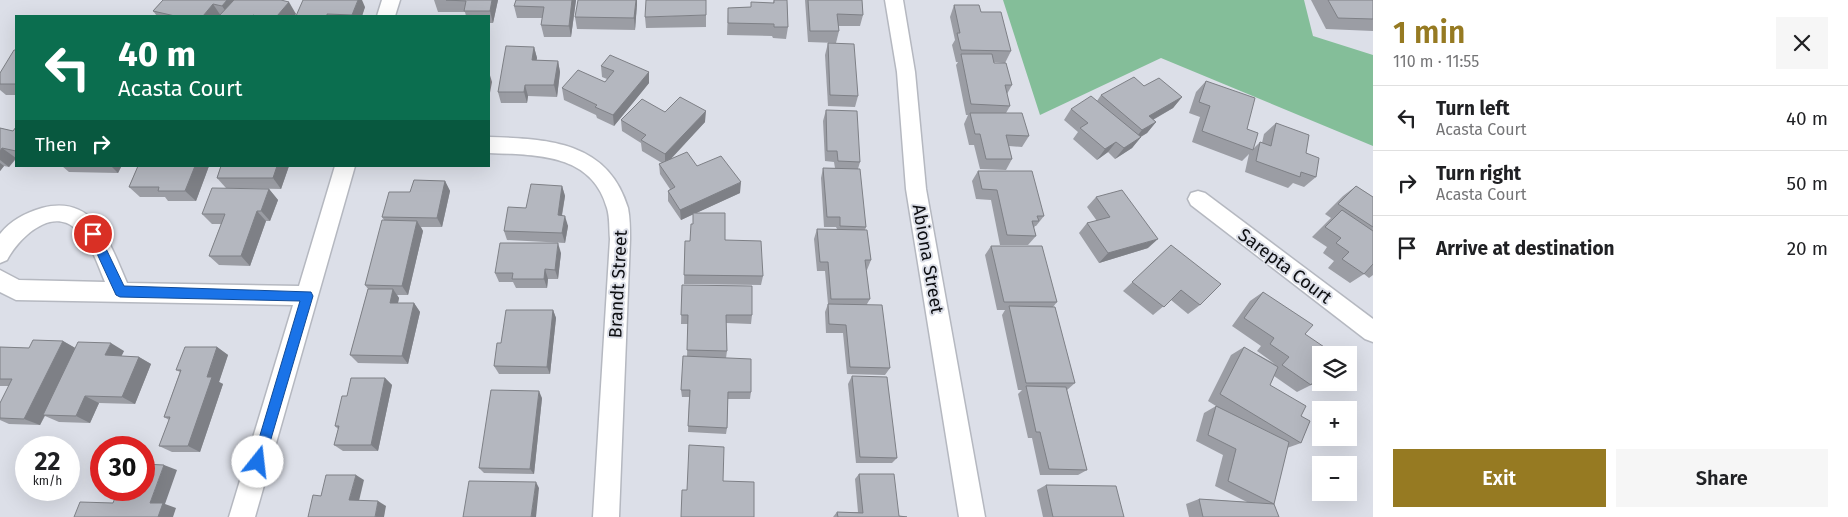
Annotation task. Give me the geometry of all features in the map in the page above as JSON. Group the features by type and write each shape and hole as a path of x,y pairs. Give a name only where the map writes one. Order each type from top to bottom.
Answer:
{"street":[{"path":"386,15 391,0"},
{"name":"Abiona Street","path":"894,0 906,72 916,189 972,517"},
{"name":"Brandt Street","path":"490,145 522,146 560,151 585,162 603,176 616,200 621,218 606,517"},
{"path":"242,517 345,167"},
{"name":"Sarepta Court","path":"1198,199 1373,332"},
{"path":"0,254 4,244 22,225 46,214 70,214 84,221 93,234 120,292"},
{"path":"0,280 16,290 307,296"}],"green space":[{"path":"1003,0 1304,0 1313,36 1373,55 1373,146 1161,58 1040,115"}],"building":[{"path":"163,0 227,0 222,6 213,4 204,15 171,15 153,11"},
{"path":"234,0 281,0 289,2 278,15 220,15"},
{"path":"303,0 358,0 352,15 296,15"},
{"path":"446,0 492,0 490,11 464,11 466,1"},
{"path":"516,0 572,0 569,26 541,25 544,7 514,6"},
{"path":"578,0 636,0 634,18 575,17"},
{"path":"646,0 706,0 706,15 645,17"},
{"path":"774,0 787,0 788,27 774,27 774,24 728,23 728,8 751,7 751,2 774,3"},
{"path":"808,0 862,0 863,15 837,14 839,31 810,31"},
{"path":"1328,0 1373,0 1373,19 1338,18"},
{"path":"954,5 979,5 981,12 1001,12 1011,51 961,50 957,33 960,33"},
{"path":"828,43 854,44 858,96 830,95"},
{"path":"506,46 534,47 532,60 558,61 554,85 525,85 524,92 498,92"},
{"path":"15,50 15,84 0,84 0,73"},
{"path":"961,54 992,54 994,63 1006,63 1012,85 1005,85 1010,106 971,104"},
{"path":"610,55 649,72 613,115 562,88 578,70 605,82 614,71 601,66"},
{"path":"1134,77 1144,86 1159,78 1182,97 1149,116 1156,122 1142,130 1101,95"},
{"path":"1206,81 1255,98 1247,129 1258,133 1253,150 1202,131 1210,106 1199,102"},
{"path":"1091,96 1141,137 1124,148 1116,142 1105,149 1080,128 1088,123 1071,109"},
{"path":"680,97 706,111 665,154 641,140 646,135 621,120 642,99 665,112"},
{"path":"826,110 857,111 860,162 838,161 837,151 827,151"},
{"path":"970,113 1022,113 1029,136 1006,135 1012,159 986,159 980,134 975,134"},
{"path":"1276,123 1309,135 1306,153 1319,158 1316,177 1301,172 1300,177 1256,161 1260,142 1271,146"},
{"path":"0,128 13,131 15,128 15,151 2,148 0,151"},
{"path":"687,152 697,166 721,156 741,182 680,210 668,191 675,187 659,164"},
{"path":"138,167 195,167 185,191 158,191 159,187 129,187"},
{"path":"221,167 277,167 273,178 217,178"},
{"path":"823,168 860,169 866,227 840,226 840,217 827,217"},
{"path":"978,171 1032,171 1044,216 1037,216 1039,221 1032,221 1036,236 1007,235 997,190 982,189"},
{"path":"414,180 445,181 437,218 382,217 389,192 410,192"},
{"path":"531,184 562,186 558,215 565,216 562,233 504,231 508,207 526,208"},
{"path":"1356,186 1373,197 1373,227 1338,204"},
{"path":"212,188 269,189 261,211 257,211 241,256 209,256 225,214 202,214"},
{"path":"1122,190 1158,239 1108,253 1087,223 1110,217 1096,197"},
{"path":"1342,210 1373,231 1373,264 1364,274 1342,259 1349,252 1336,243 1341,238 1325,227"},
{"path":"693,213 725,213 725,240 761,241 763,276 684,275 685,241 690,241"},
{"path":"382,220 417,221 402,286 365,285"},
{"path":"817,229 867,230 871,260 865,260 870,299 831,299 828,262 820,262"},
{"path":"500,243 558,243 555,270 545,269 544,279 512,279 513,273 495,273"},
{"path":"1171,245 1221,284 1200,305 1181,290 1164,307 1132,282"},
{"path":"991,246 1042,246 1057,302 1004,302"},
{"path":"682,285 752,286 752,315 726,315 727,351 687,350 688,315 681,315"},
{"path":"368,289 393,289 390,303 414,303 402,356 350,355"},
{"path":"1263,292 1313,325 1305,334 1323,346 1312,346 1311,385 1282,365 1289,357 1270,344 1274,338 1244,318"},
{"path":"828,304 882,305 890,368 850,367 846,325 829,324"},
{"path":"1009,306 1055,307 1075,383 1026,383"},
{"path":"506,310 553,310 547,367 494,366 497,343 501,343"},
{"path":"33,340 63,341 24,419 0,418 0,403 12,379 0,379 0,347 29,348"},
{"path":"78,342 111,343 105,355 139,357 122,397 85,396 76,416 43,415"},
{"path":"185,347 217,347 207,377 212,377 188,446 159,446 170,417 164,417 181,370 176,370"},
{"path":"1244,347 1278,367 1270,385 1306,406 1301,416 1310,421 1301,443 1220,394"},
{"path":"683,356 751,359 751,392 728,392 727,428 688,426 690,390 681,390"},
{"path":"852,376 887,377 897,458 860,457"},
{"path":"351,378 385,378 371,445 334,445 339,426 335,426 342,396 347,396"},
{"path":"1026,386 1066,387 1087,470 1049,469 1040,432 1036,432"},
{"path":"491,390 539,391 530,469 479,468"},
{"path":"1216,406 1289,442 1274,504 1228,481 1236,449 1208,435"},
{"path":"689,445 724,447 723,481 754,482 754,517 681,517 682,490 687,490"},
{"path":"155,465 164,465 155,489"},
{"path":"859,474 894,474 899,516 907,517 838,517 837,512 863,513"},
{"path":"326,475 356,475 349,500 378,501 375,517 308,517 313,495 321,496"},
{"path":"469,481 536,482 531,517 463,517"},
{"path":"1046,485 1116,486 1124,517 1053,517"},
{"path":"1199,499 1274,504 1279,517 1203,517"},
{"path":"114,501 151,501 150,503 163,503 158,517 74,517 80,502 113,503"}],"route":[{"path":"93,234 120,292 307,296 258,462"}]}
